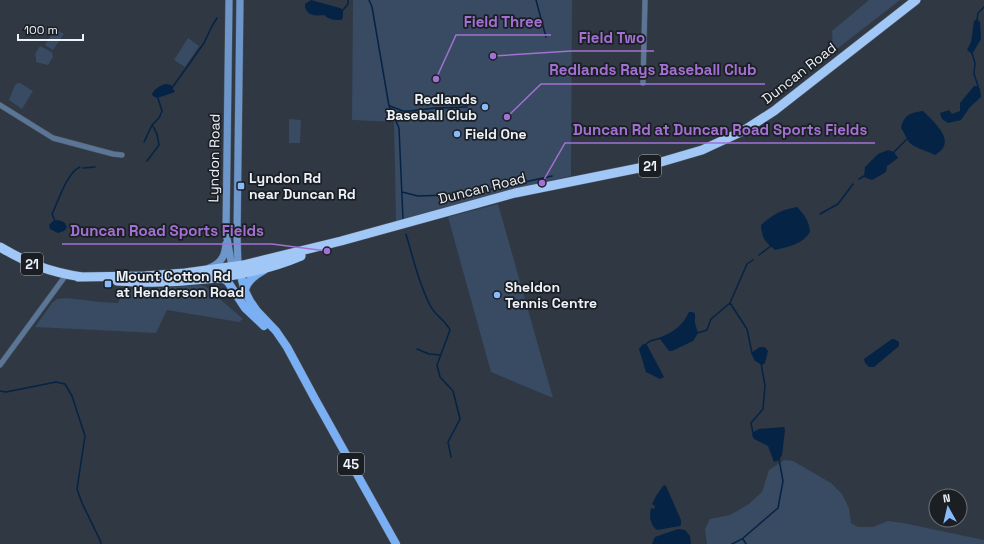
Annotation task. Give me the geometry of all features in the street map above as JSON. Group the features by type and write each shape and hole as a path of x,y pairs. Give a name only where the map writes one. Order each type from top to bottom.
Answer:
{"highway":[{"name":"Duncan Road","path":"236,271 515,193 644,167 702,150 743,131 774,111 916,0"},
{"name":"Duncan Road","path":"133,282 187,280 236,271 268,268 341,241"},
{"name":"21","path":"0,247 44,269 66,275 100,280 133,282"},
{"name":"21","path":"78,277 236,271"}],"main road":[{"name":"Lyndon Road","path":"229,0 226,232 241,295 246,303 276,335 296,367"},
{"name":"Lyndon Road","path":"236,271 240,0"},
{"path":"227,183 238,183"},
{"path":"154,275 215,266 225,252 226,232"},
{"path":"245,291 249,280 268,268"},
{"name":"45","path":"236,271 253,306 281,338 297,363 306,383"},
{"name":"45","path":"133,282 151,284 221,279 227,280 242,305 275,337 296,367 396,544"}],"street":[{"path":"643,83 645,0"},
{"path":"0,105 53,138 122,155"},
{"path":"0,365 66,275"}],"shaded area":[{"path":"311,0 340,8 343,10 343,18 341,20 334,20 324,15 310,14 306,10 305,4"},
{"name":"Redlands Baseball Club","path":"353,0 572,0 571,176 396,221 394,122 352,120"},
{"path":"869,0 900,0 833,52 832,31"},
{"path":"977,19 980,22 981,39 972,54 967,50 971,42 974,21"},
{"path":"55,29 64,34 53,50 45,45"},
{"path":"188,38 199,46 185,67 174,60"},
{"path":"40,46 52,52 53,57 48,65 36,62 35,54"},
{"path":"18,83 33,91 22,109 9,100 15,85"},
{"path":"166,84 171,85 175,92 157,98 153,96 152,94 156,89"},
{"path":"974,86 978,86 980,89 981,97 970,107 961,120 948,123 942,119 940,113 949,110 952,114 960,111 960,103"},
{"path":"923,111 938,127 944,139 945,144 942,150 935,155 911,144 901,128 906,117"},
{"path":"289,119 301,120 300,143 289,143"},
{"path":"888,150 894,152 898,158 887,166 886,172 872,180 864,177 865,167 878,154"},
{"name":"Sheldon Tennis Centre","path":"498,204 553,398 491,372 448,217"},
{"path":"797,207 806,219 810,232 799,242 775,250 762,234 761,225 778,213"},
{"path":"58,220 64,222 67,227 64,231 58,233 50,229 49,225 53,221"},
{"path":"201,285 206,287 243,319 239,322 167,310 156,333 35,327 52,303 57,299 67,298 118,303 126,289"},
{"path":"689,312 693,312 695,314 695,323 698,333 693,341 669,351 660,339 661,337 678,328"},
{"path":"892,339 899,342 899,346 874,367 869,367 865,363 864,359"},
{"path":"643,344 647,345 664,377 660,379 646,372 639,349"},
{"path":"760,347 765,347 768,351 765,363 762,365 755,361 751,353"},
{"path":"784,427 785,430 782,455 779,460 774,462 768,446 754,439 752,435 759,429"},
{"path":"784,460 793,461 831,483 842,494 849,508 851,523 858,527 873,527 888,521 903,523 984,540 984,544 707,544 705,529 710,519 730,515 749,504 762,492 769,470"},
{"path":"664,485 666,486 681,520 681,525 657,530 651,523 650,511 651,508 654,509 655,506 652,504"},
{"path":"678,529 685,530 690,536 691,544 652,544 655,537"}],"waterway":[{"path":"343,10 348,4 348,0"},
{"path":"369,0 372,7 389,106 399,128 403,219"},
{"path":"536,0 546,37"},
{"path":"977,20 978,13 984,7"},
{"path":"172,88 204,43 217,18"},
{"path":"972,53 975,63 974,74 978,86"},
{"path":"144,142 152,125 159,118 162,111 158,98"},
{"path":"390,106 403,111 467,107"},
{"path":"147,161 159,145 157,134 153,126"},
{"path":"894,152 908,138"},
{"path":"55,221 52,214 63,188 75,170 80,167"},
{"path":"83,168 95,167"},
{"path":"520,183 552,176"},
{"path":"859,179 864,176"},
{"path":"820,214 838,204 853,184"},
{"path":"402,192 418,196 450,195 513,185"},
{"path":"406,234 423,289 431,307 450,330 437,365 440,377 453,391 460,419 448,442 451,457"},
{"path":"759,255 772,245"},
{"path":"697,333 707,330 711,319 730,303 747,264 753,260"},
{"path":"730,303 747,329 752,353"},
{"path":"645,345 650,341 661,338"},
{"path":"417,349 429,354 440,355"},
{"path":"755,433 753,433 751,423 763,409 765,386 761,363"},
{"path":"0,391 6,392 56,382 65,384 72,396 85,436 77,489 101,544"},
{"path":"732,544 742,539 778,508 783,481 779,459"},
{"path":"743,539 746,544"}],"place":[{"name":"Field Two","path":"493,56"},
{"name":"Field Three","path":"436,79"},
{"name":"Redlands Baseball Club","path":"485,107"},
{"name":"Redlands Rays Baseball Club","path":"507,117"},
{"name":"Field One","path":"457,134"},
{"name":"Duncan Rd at Duncan Road Sports Fields","path":"542,183"},
{"name":"Lyndon Rd near Duncan Rd","path":"241,186"},
{"name":"Duncan Road Sports Fields","path":"327,251"},
{"name":"Mount Cotton Rd at Henderson Road","path":"108,284"},
{"name":"Sheldon Tennis Centre","path":"497,295"}]}
